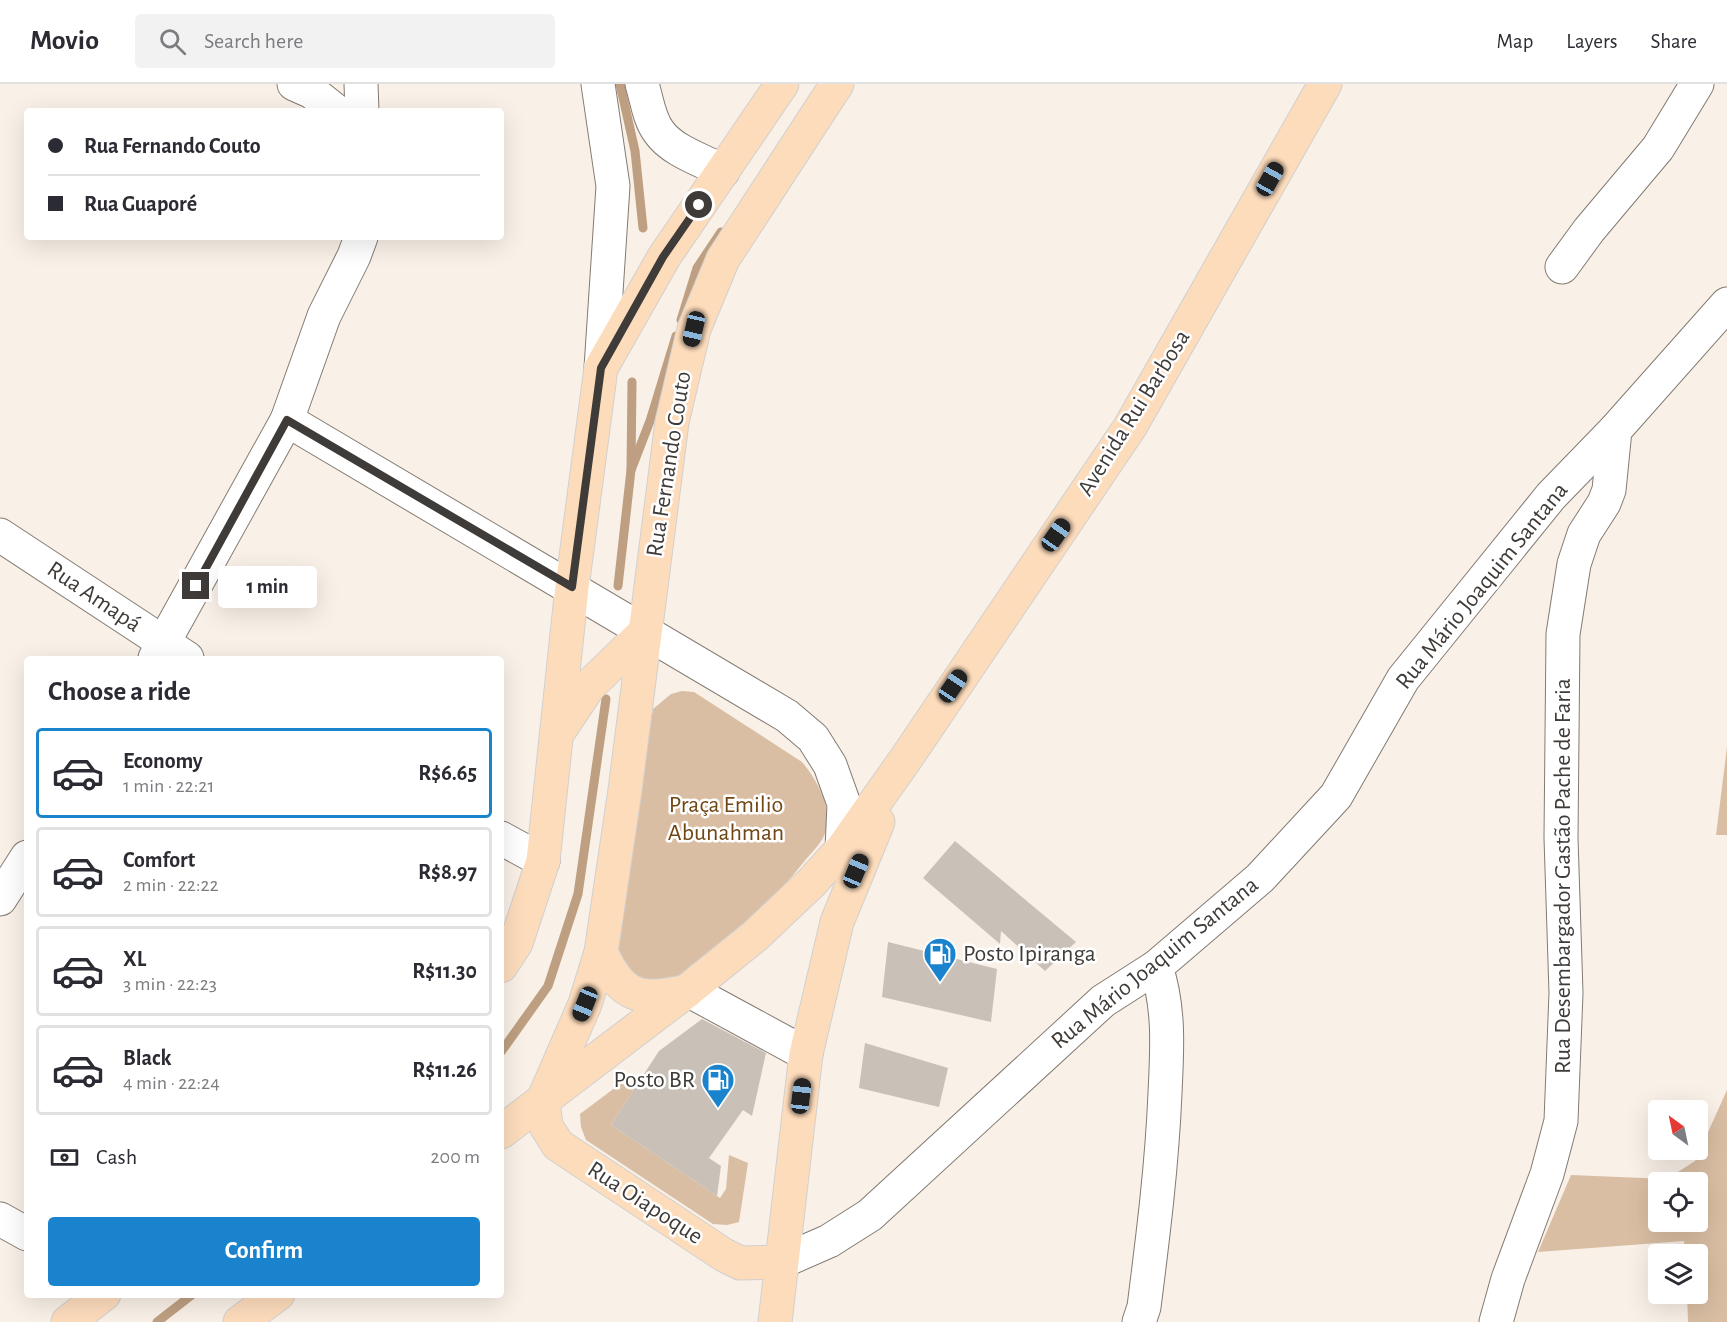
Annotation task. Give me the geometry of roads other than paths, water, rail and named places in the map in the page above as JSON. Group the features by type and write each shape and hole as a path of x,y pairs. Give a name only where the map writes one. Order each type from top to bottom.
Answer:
{"main road":[{"path":"504,961 516,943 543,861 572,587 601,368 663,257 782,84"},
{"name":"Rua Fernando Couto","path":"644,633 672,422 694,329 723,259 837,84"},
{"name":"Avenida Rui Barbosa","path":"504,1130 755,936 811,883 842,849 905,760 1130,427 1325,84"},
{"path":"557,733 589,686 644,633"},
{"path":"543,1101 568,1046 601,952 625,790 644,633"},
{"name":"Avenida Rui Barbosa","path":"775,1322 806,1054 821,984 848,891 905,760"},
{"path":"601,952 612,976 636,995 661,997 688,990"},
{"name":"Rua Oiapoque","path":"543,1101 546,1126 558,1145 724,1255 740,1263 781,1262"},
{"path":"68,1322 99,1298"},
{"path":"240,1322 273,1298"}],"street":[{"path":"294,84 312,92 332,108"},
{"path":"361,84 362,108"},
{"path":"598,84 613,186 601,368"},
{"path":"642,84 651,115 660,133 672,144 723,171"},
{"path":"1562,267 1589,230 1658,148 1697,84"},
{"path":"168,654 287,420 324,316 360,240"},
{"name":"Rua Mário Joaquim Santana","path":"781,1262 829,1242 870,1215 1094,1008 1156,967 1260,878 1336,796 1403,679 1551,496 1615,430 1727,304"},
{"path":"287,420 787,716 813,738 831,765 844,804 842,849"},
{"name":"Rua Desembargador Gastão Pache de Faria","path":"1496,1322 1508,1279 1546,1174 1561,1121 1566,993 1561,838 1563,634 1574,564 1584,534 1604,503 1609,490 1615,430"},
{"name":"Rua Amapá","path":"0,535 168,654"},
{"path":"504,840 543,861"},
{"path":"0,899 24,862"},
{"path":"1139,1322 1144,1307 1163,1158 1167,1042 1163,989 1156,967"},
{"path":"688,990 806,1054"},
{"path":"0,1219 24,1232"}],"waterway":[{"path":"620,84 635,151 643,228"},
{"path":"681,320 697,268 721,232"},
{"path":"631,470 650,421 676,336"},
{"path":"618,586 631,470 632,382"},
{"path":"504,1048 548,986 578,894 606,699"},
{"path":"157,1322 188,1298"}],"place":[{"name":"Posto Ipiranga","path":"940,983"},
{"name":"Posto BR","path":"718,1109"}],"park label":[{"name":"Praça Emilio Abunahman","path":"726,819"}]}
